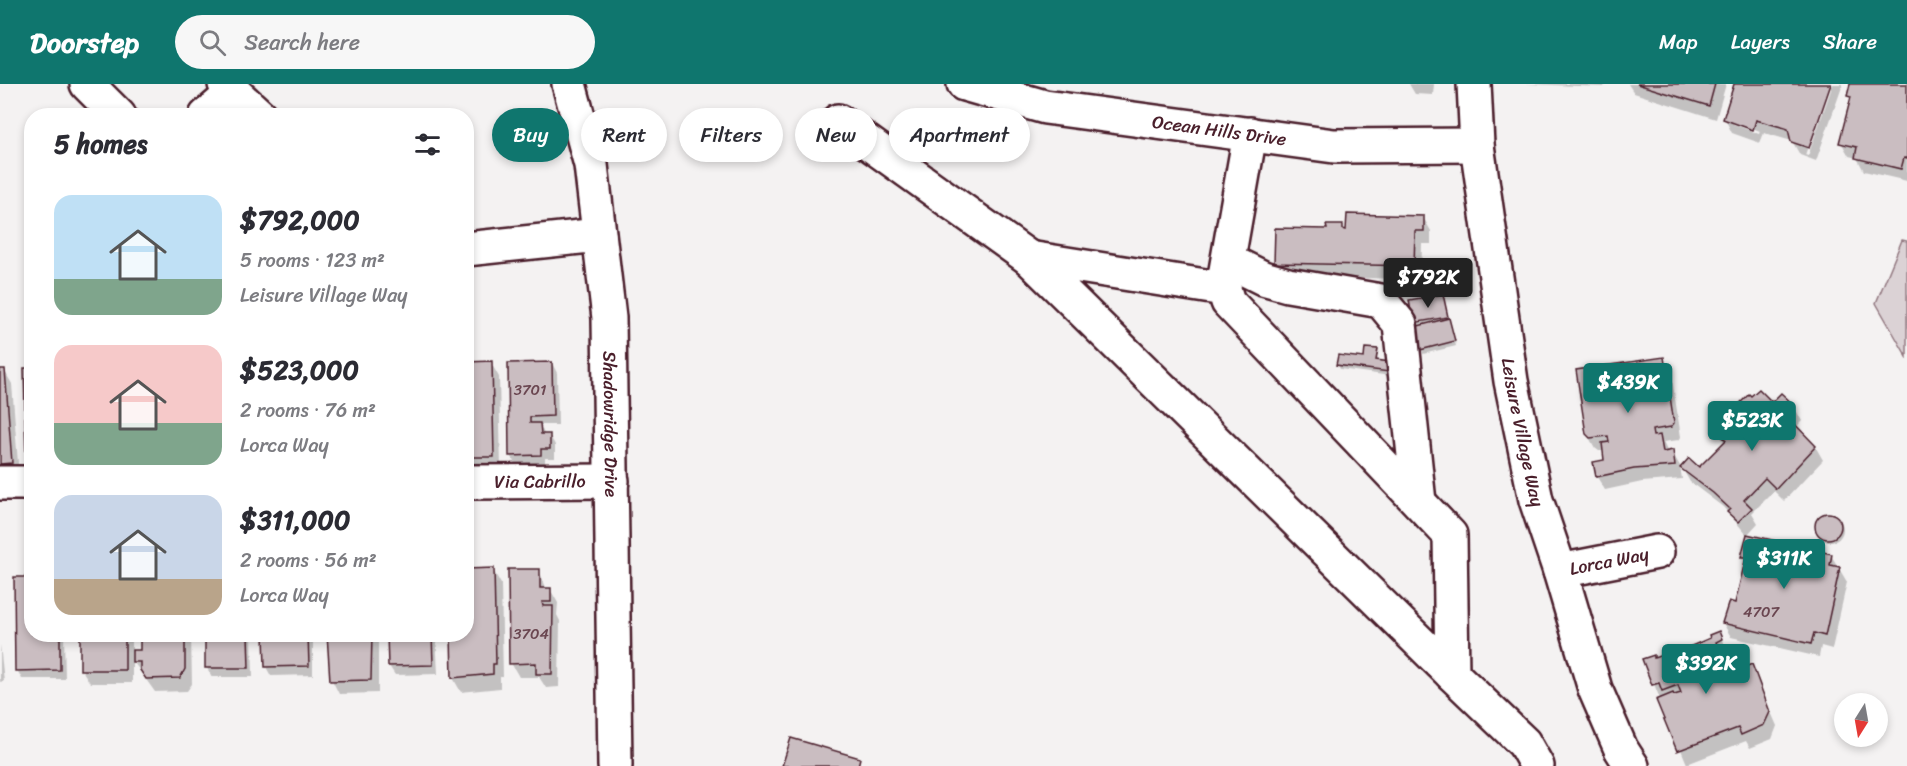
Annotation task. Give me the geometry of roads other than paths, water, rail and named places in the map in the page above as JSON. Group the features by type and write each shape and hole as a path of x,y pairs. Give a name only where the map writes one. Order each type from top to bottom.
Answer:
{"street":[{"path":"87,84 111,108"},
{"name":"Shadowridge Drive","path":"569,84 591,165 609,318 615,766"},
{"name":"Ocean Hills Drive","path":"964,84 1045,107 1334,146 1477,145"},
{"name":"Leisure Village Way","path":"1474,84 1477,145 1511,381 1536,500 1595,689 1621,749 1632,766"},
{"path":"213,108 230,88 251,108"},
{"path":"1250,134 1226,275 1228,302 1450,535 1452,674"},
{"path":"877,149 1029,258 1524,743 1537,766"},
{"path":"474,248 599,235"},
{"path":"1029,258 1263,278 1288,285 1381,301 1393,312 1401,324 1419,502"},
{"name":"Via Cabrillo","path":"474,482 612,481"},
{"path":"0,483 24,483"},
{"name":"Lorca Way","path":"1560,571 1657,552"}]}
